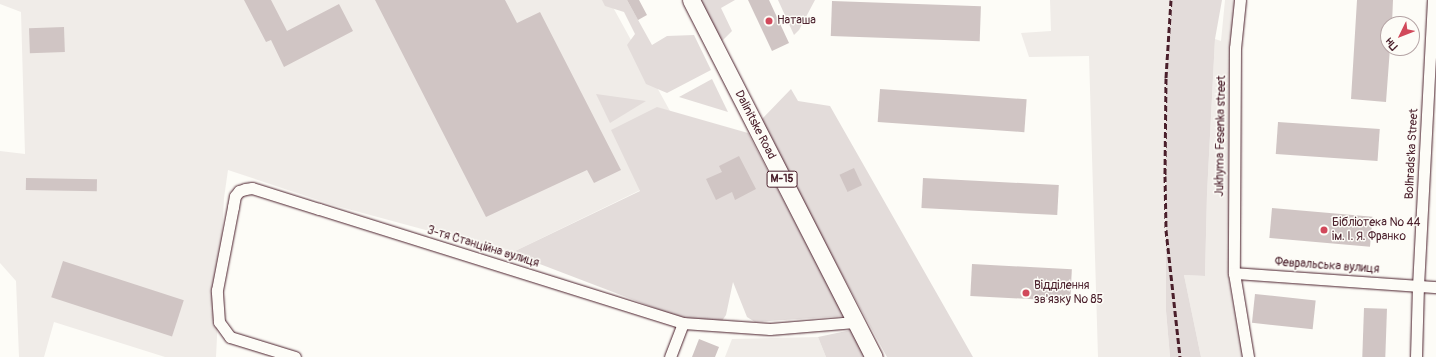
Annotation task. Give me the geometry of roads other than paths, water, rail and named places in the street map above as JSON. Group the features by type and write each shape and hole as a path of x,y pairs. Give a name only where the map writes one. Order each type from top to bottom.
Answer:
{"main road":[{"name":"Dalinitske Road","path":"691,0 874,357"}],"street":[{"name":"Jukhyma Fesenka street","path":"1240,0 1235,48 1234,273 1248,357"},
{"name":"Bolhrads'ka Street","path":"1416,357 1418,286 1433,0"},
{"name":"3-тя Станційна вулиця","path":"295,357 230,336 219,322 217,290 235,196 239,191 252,188 683,323 770,329 855,322"},
{"name":"Февральська вулиця","path":"1234,273 1436,287"},
{"path":"670,357 683,323"}],"railway":[{"path":"1171,0 1166,78 1166,230 1180,357"}],"place":[{"name":"Наташа","path":"769,21"},
{"name":"Бібліотека № 44 ім. І. Я. Франко","path":"1324,230"},
{"name":"Відділення зв'язку № 85","path":"1026,293"}]}
